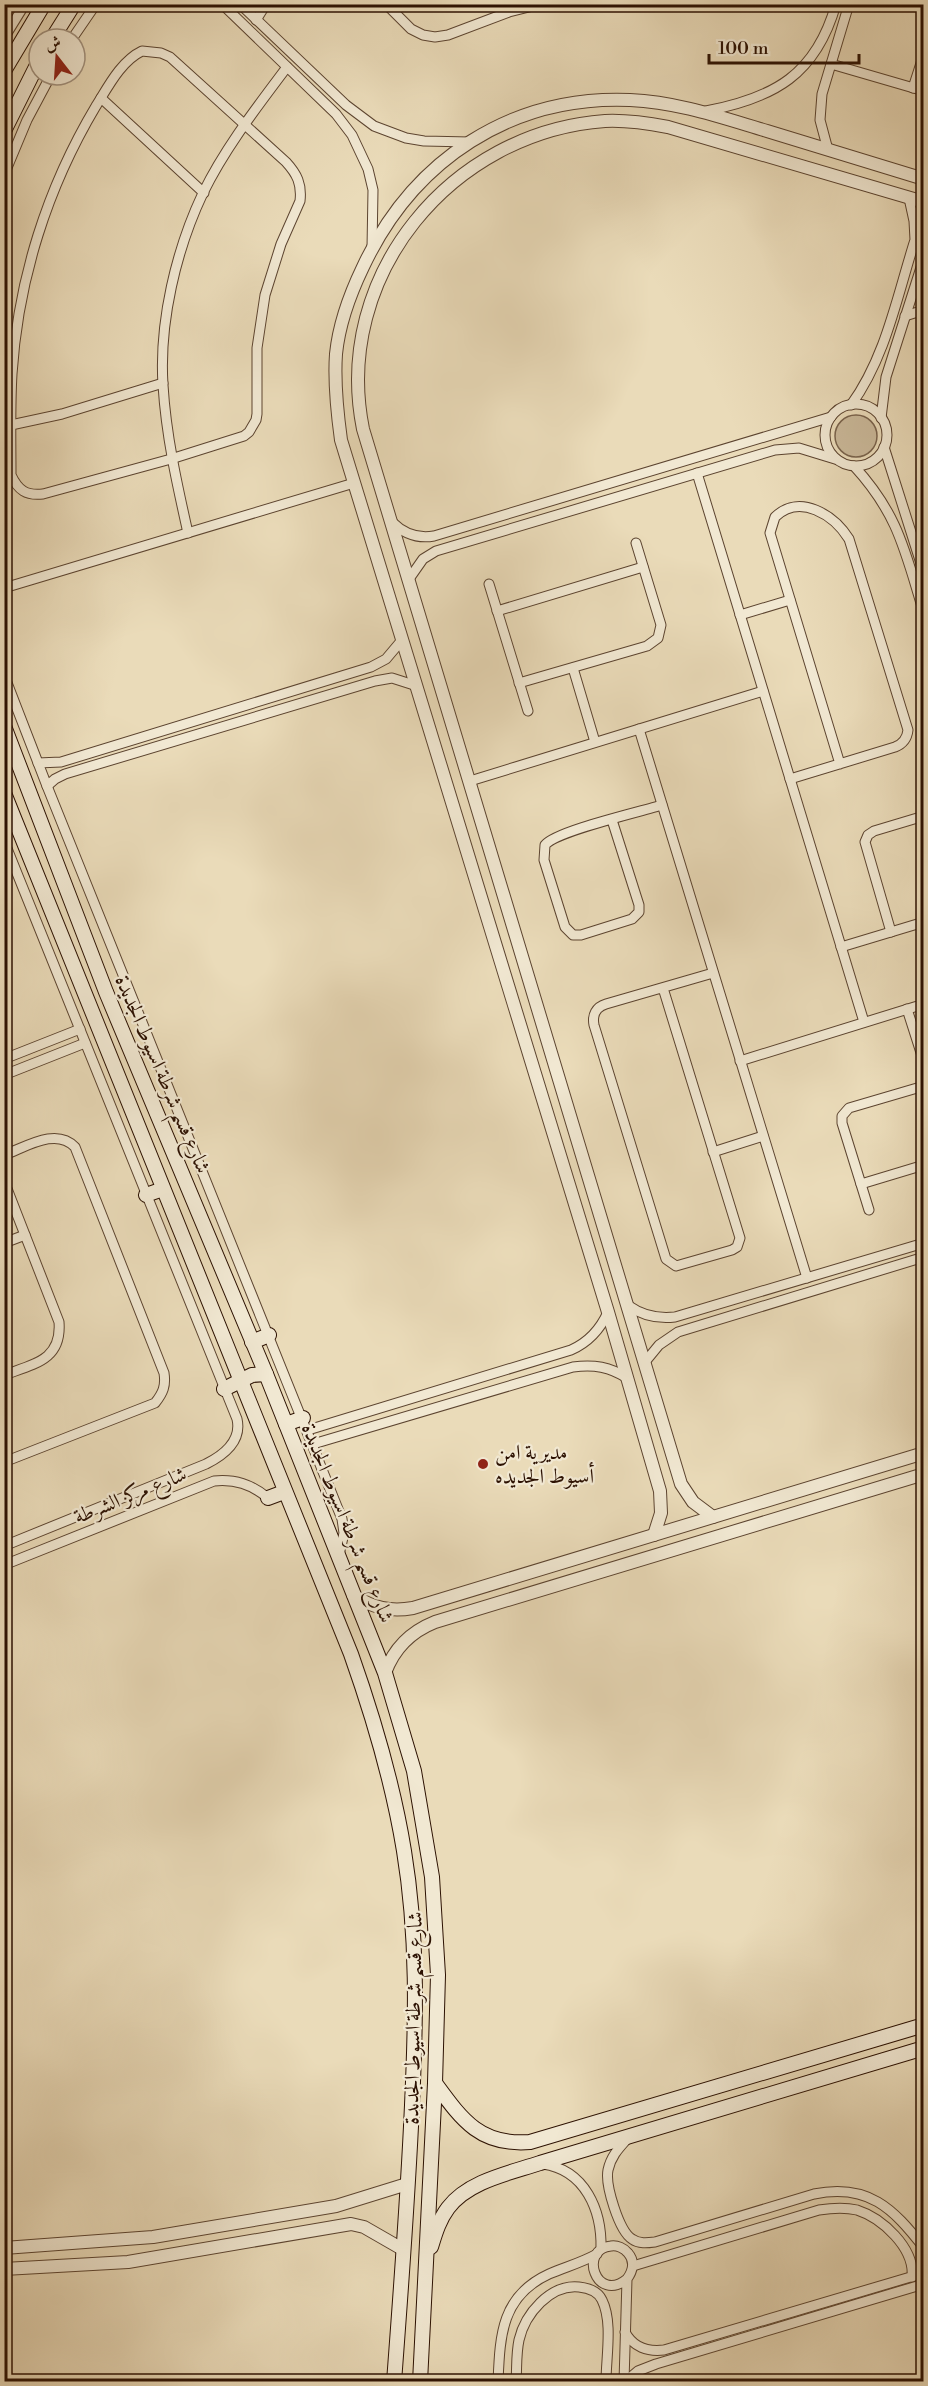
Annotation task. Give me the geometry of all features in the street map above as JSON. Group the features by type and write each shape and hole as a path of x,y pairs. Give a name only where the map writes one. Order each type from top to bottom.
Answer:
{"main road":[{"path":"4,71 44,4"},
{"path":"60,27 74,4"},
{"path":"4,130 27,85"},
{"name":"شارع قسم شرطة اسيوط الجديدة","path":"4,726 78,921 286,1424 384,1673 411,1760 421,1805 432,1877 438,1975 420,2382"},
{"name":"شارع قسم شرطة اسيوط الجديدة","path":"4,793 351,1654 375,1723 388,1771 408,1878 416,1998 404,2250 394,2382"},
{"path":"59,930 78,921"},
{"path":"147,1195 163,1189"},
{"path":"213,1313 236,1305"},
{"path":"252,1342 269,1335"},
{"path":"224,1389 252,1375 266,1374"},
{"path":"286,1424 305,1424"},
{"path":"268,1498 284,1492"},
{"path":"404,1851 413,1855 427,1847"},
{"path":"408,1878 417,1872 424,1872 432,1877"},
{"path":"435,2083 456,2113 473,2129 507,2142 530,2142 924,2025"},
{"path":"425,2263 442,2217 459,2196 481,2184 540,2163 924,2048"},
{"path":"784,2067 791,2088"},
{"path":"530,2142 528,2154 533,2161 540,2163"}],"street":[{"path":"4,38 25,4"},
{"path":"80,27 96,4"},
{"path":"222,4 336,114 352,135 368,169 373,190 372,248"},
{"path":"240,4 346,105 366,121 406,138 424,141 470,142"},
{"path":"386,4 411,29 423,35 435,37 448,35 509,12 541,4"},
{"path":"683,4 703,4"},
{"path":"703,112 749,102 772,91 793,76 816,51 836,4"},
{"path":"828,150 821,132 820,107 849,4"},
{"path":"256,20 263,5"},
{"path":"142,51 161,53 170,57 293,170 301,190 300,201 272,269 260,321 256,364 256,420 249,432 244,436 171,459 33,495 16,486 11,475 12,375 15,343 28,270 42,220 57,181 101,98 133,55 142,51"},
{"path":"913,88 924,54"},
{"path":"831,63 924,91"},
{"path":"188,533 171,459 163,383 165,338 175,277 186,238 204,193 244,125 287,68"},
{"path":"4,175 27,120 45,87"},
{"path":"101,98 204,193"},
{"path":"631,100 631,121"},
{"path":"654,1535 661,1513 661,1498 627,1378 342,440 335,386 336,352 356,281 372,248 397,207 413,188 450,155 470,142 512,121 554,107 589,101 631,100 667,104 703,112 924,179"},
{"path":"352,135 366,121"},
{"path":"713,1517 693,1502 684,1491 392,522 360,410 358,364 366,319 384,271 400,242 426,208 464,173 507,147 555,129 605,121 631,121 687,131 924,202"},
{"path":"851,405 877,362 915,240 909,198"},
{"path":"924,258 921,281 905,316 886,377 881,418 886,432 884,447 924,573"},
{"path":"905,316 924,310"},
{"path":"345,314 366,319"},
{"path":"11,425 62,414 163,383"},
{"path":"835,459 825,439 827,423 836,411 851,405 865,406 881,418"},
{"path":"392,522 409,535 428,537 831,417"},
{"path":"854,466 872,461 884,447"},
{"path":"409,579 423,559 436,551 775,450 790,448 807,450 854,466 882,500 897,527 924,613"},
{"path":"726,449 731,463"},
{"path":"697,473 864,1022"},
{"path":"4,588 354,483"},
{"path":"790,779 840,764 899,746 907,738 908,730 852,548 845,534 836,523 823,514 808,508 792,507 775,517 770,528 771,539 840,764"},
{"path":"510,514 514,528"},
{"path":"519,683 647,646 658,638 661,625 636,543"},
{"path":"498,611 643,567"},
{"path":"489,584 528,711"},
{"path":"740,615 790,600"},
{"path":"38,764 61,762 371,668 386,660 402,640"},
{"path":"573,668 595,742"},
{"path":"4,675 313,1444 343,1524 344,1533 338,1557"},
{"path":"47,786 65,774 375,681 392,678 417,686"},
{"path":"470,781 763,691"},
{"path":"639,729 807,1278"},
{"path":"439,757 460,749"},
{"path":"612,820 639,905 639,912 633,919 581,935 573,935 565,927 543,850 552,838 612,820 662,805"},
{"path":"891,932 865,842 871,833 924,816"},
{"path":"4,842 224,1389"},
{"path":"841,947 924,922"},
{"path":"663,988 740,1238 732,1250 680,1265 672,1264 666,1259 593,1020 595,1012 602,1005 713,974"},
{"path":"740,1061 924,1004"},
{"path":"907,1009 924,1062"},
{"path":"4,1059 80,1029"},
{"path":"4,1075 85,1043"},
{"path":"869,1210 842,1123 843,1113 849,1108 924,1086"},
{"path":"713,1152 763,1136"},
{"path":"4,1155 50,1138 64,1139 75,1148 164,1373 165,1384 162,1394 155,1403 4,1462"},
{"path":"562,1163 583,1157"},
{"path":"861,1184 924,1165"},
{"path":"4,1181 59,1322 60,1334 57,1346 49,1356 4,1375"},
{"path":"4,1243 25,1235"},
{"path":"628,1306 655,1318 675,1317 924,1243"},
{"path":"645,1362 659,1345 678,1332 924,1257"},
{"path":"750,1296 754,1309"},
{"path":"305,1424 571,1350 590,1339 604,1322 608,1312"},
{"path":"313,1444 573,1367 596,1365 618,1372 627,1378"},
{"name":"شارع مركز الشرطة","path":"4,1546 206,1464 223,1454 234,1443 238,1434 238,1424 224,1389"},
{"path":"353,1595 376,1607 388,1610 413,1608 924,1453"},
{"path":"890,1463 897,1482"},
{"path":"384,1673 389,1661 403,1641 435,1622 924,1474"},
{"name":"شارع مركز الشرطة","path":"4,1565 214,1481 225,1480 248,1485 268,1498"},
{"path":"625,2382 627,2279 632,2262 632,2240 623,2228 607,2178 611,2159 629,2137"},
{"path":"540,2163 565,2171 584,2187 598,2216 599,2252 593,2265 596,2277 602,2282 616,2285 627,2279"},
{"path":"4,2248 153,2237 336,2206 407,2184"},
{"path":"498,2382 500,2339 506,2319 516,2301 538,2280 612,2246 632,2240 643,2243 655,2242 766,2208 826,2192 844,2191 862,2194 894,2212 924,2248"},
{"path":"766,2208 771,2224"},
{"path":"632,2262 831,2208 856,2210 879,2222 898,2241 911,2262 912,2277"},
{"path":"4,2269 128,2262 351,2224 364,2227 404,2250"},
{"path":"612,2246 622,2248 632,2262"},
{"path":"625,2332 629,2339 641,2348 664,2350 924,2273"},
{"path":"516,2382 519,2339 528,2319 549,2295 565,2288 590,2286 602,2282"},
{"path":"602,2282 600,2296 607,2321 606,2382"},
{"path":"625,2382 638,2372 656,2364 924,2284"},
{"path":"578,2286 590,2289 600,2296"}],"shaded area":[{"path":"856,415 871,421 877,436 871,451 856,457 841,451 835,436 841,421"}],"place":[{"name":"مديرية امن أسيوط الجديده","path":"483,1464"}]}
